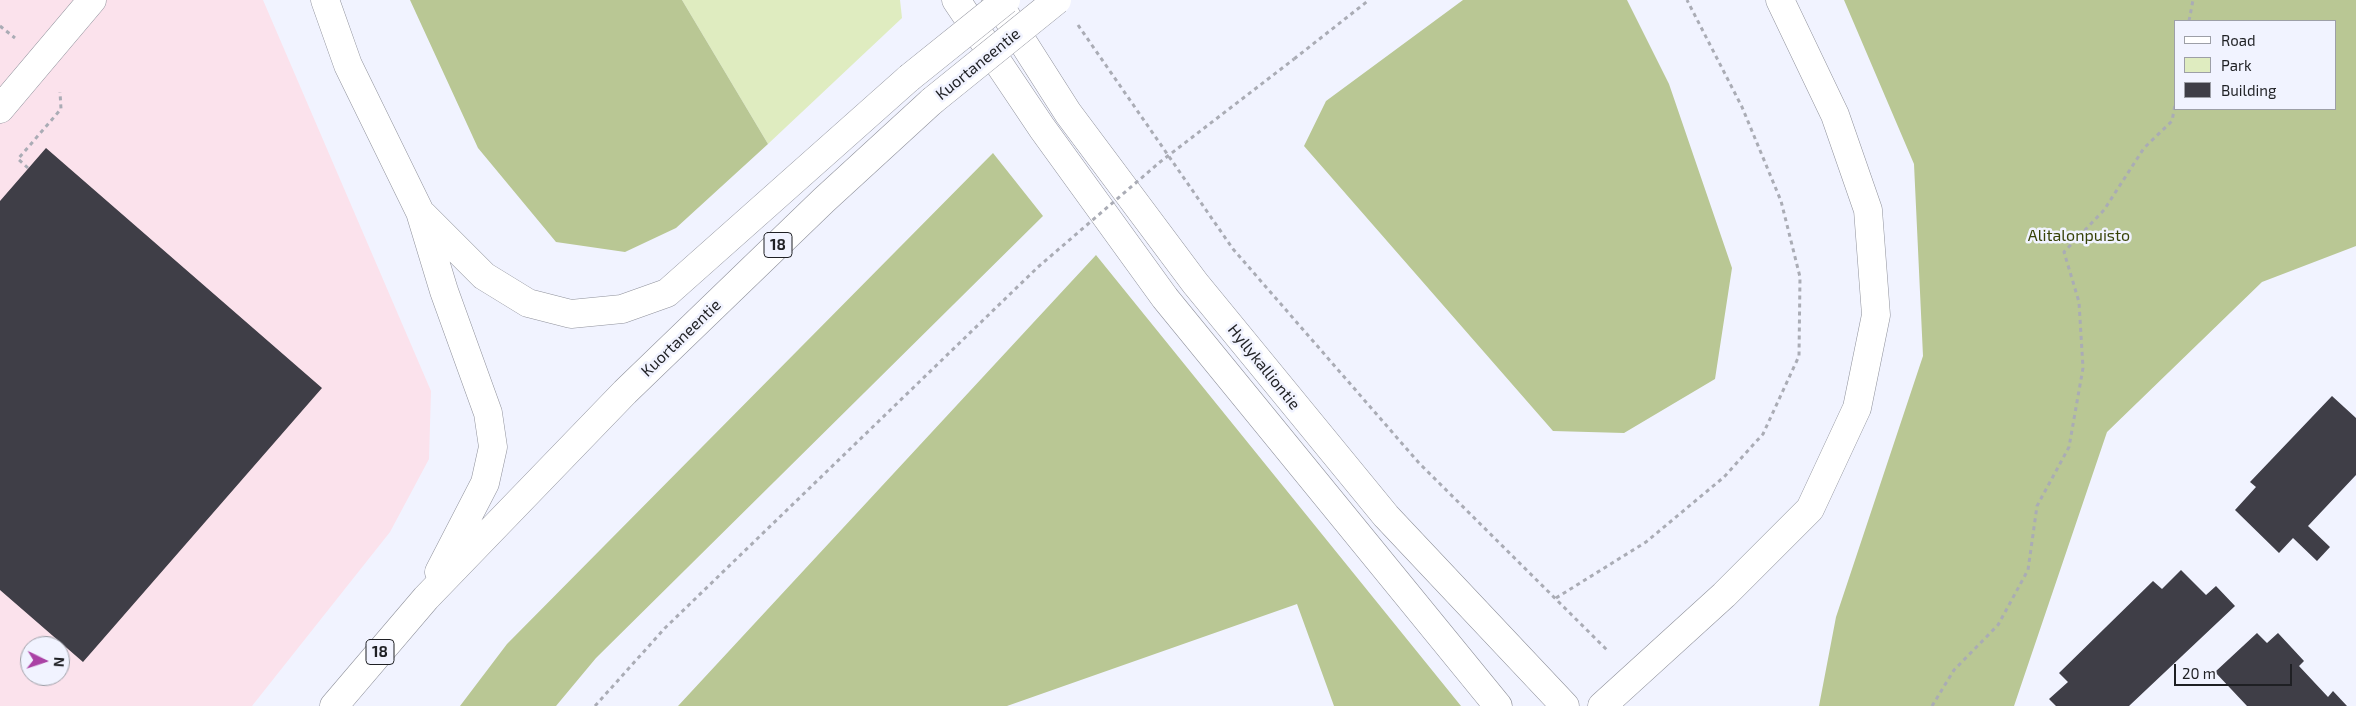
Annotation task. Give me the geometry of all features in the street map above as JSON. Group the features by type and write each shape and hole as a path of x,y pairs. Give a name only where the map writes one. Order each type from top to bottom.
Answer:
{"main road":[{"path":"0,109 92,0"},
{"path":"325,0 348,65 420,212 444,291 488,413 493,447 485,483 426,598"},
{"name":"Hyllykalliontie","path":"956,0 1042,128 1164,298 1498,706"},
{"name":"Hyllykalliontie","path":"996,0 1068,113 1195,283 1386,516 1565,706"},
{"path":"420,212 484,276 528,303 571,314 622,309 667,293 909,78 1006,0"},
{"name":"Kuortaneentie","path":"334,706 426,598 625,392 824,200 932,101 1057,0"},
{"path":"1602,706 1724,595 1810,509 1857,408 1876,314 1868,210 1835,115 1780,0"}],"path":[{"path":"595,706 665,628 1038,267 1160,162 1369,0"},
{"path":"1556,598 1646,542 1724,477 1763,434 1799,356 1800,278 1781,201 1742,107 1687,0"},
{"path":"2189,20 2193,0"},
{"path":"1078,24 1233,249 1419,462 1587,629"},
{"path":"1932,706 1954,670 1998,625 2028,570 2037,506 2069,448 2083,368 2079,302 2064,252 2104,210 2144,148 2172,121 2174,110"}],"shaded area":[{"path":"0,0 263,0 431,391 429,459 390,532 252,706 0,706"}],"green space":[{"path":"410,0 682,0 768,144 676,228 625,252 556,242 478,148"},
{"path":"682,0 900,0 902,18 768,144"},
{"path":"1463,0 1627,0 1669,84 1732,268 1715,379 1624,433 1553,431 1304,146 1326,101"},
{"name":"Alitalonpuisto","path":"1844,0 2356,0 2356,246 2262,282 2107,432 2014,706 1819,706 1836,617 1923,356 1914,164"},
{"path":"993,153 1043,216 596,658 556,706 460,706 507,644"},
{"path":"1096,255 1461,706 1334,706 1297,604 1007,706 678,706"}],"building":[{"path":"46,148 322,388 83,662 70,651 70,636 53,636 0,590 0,201"},
{"path":"2332,396 2356,418 2356,475 2308,526 2330,547 2317,561 2293,538 2279,553 2235,510 2256,487 2250,482"},
{"path":"2181,570 2206,595 2216,586 2235,606 2129,706 2056,706 2049,699 2068,682 2059,673 2153,581 2162,589"},
{"path":"2257,633 2267,643 2278,633 2304,661 2299,666 2328,697 2333,691 2347,706 2247,706 2215,672"}]}
